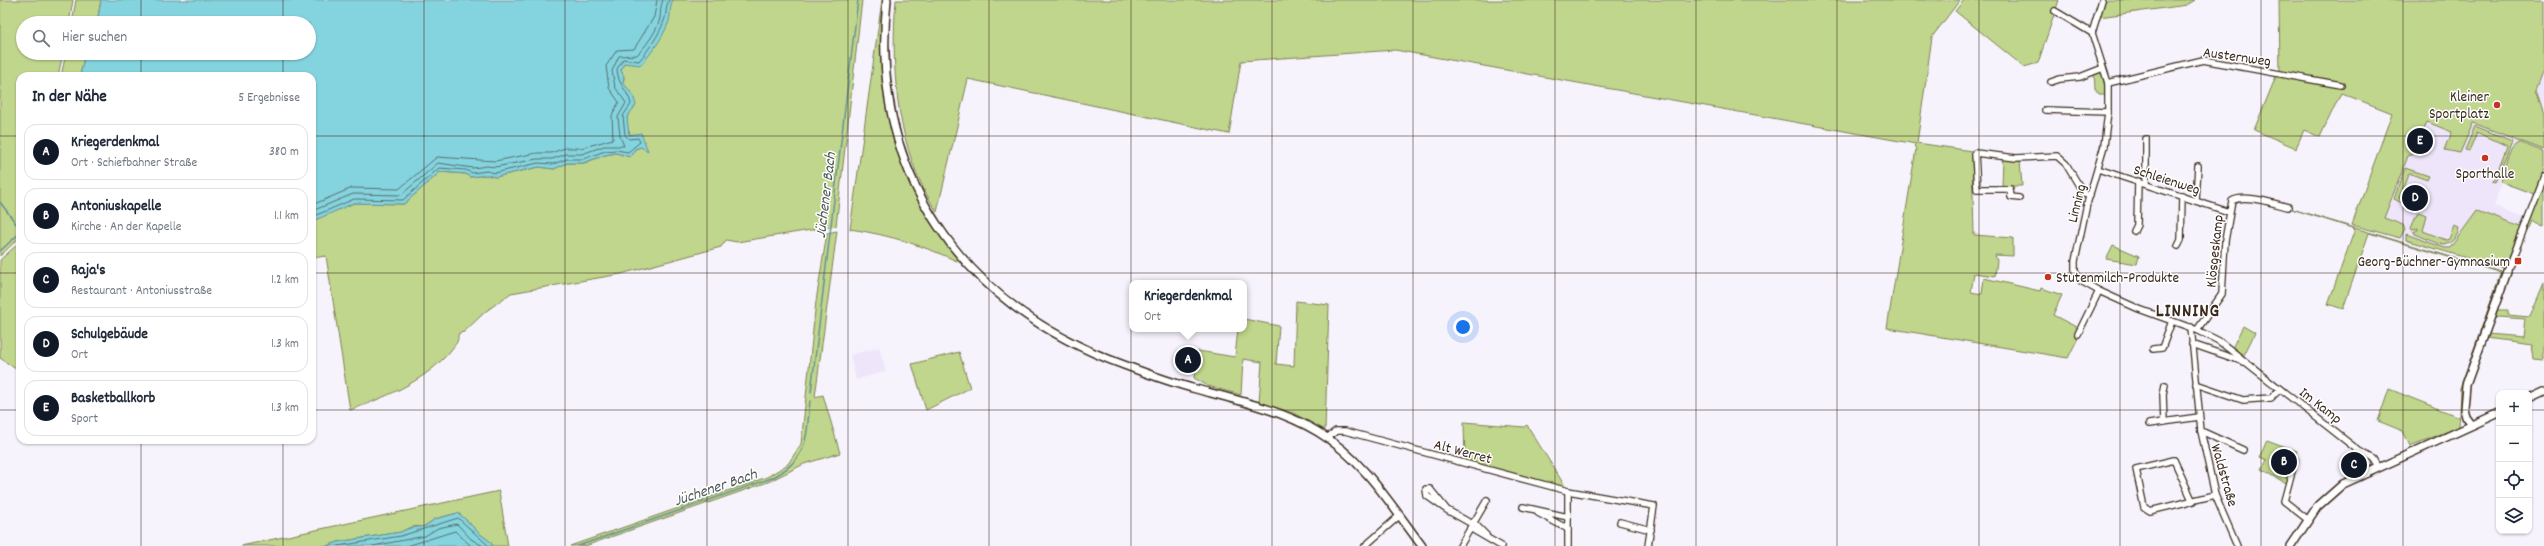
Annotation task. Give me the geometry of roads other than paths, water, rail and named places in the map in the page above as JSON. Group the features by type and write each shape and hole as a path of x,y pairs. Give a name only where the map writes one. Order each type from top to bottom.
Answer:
{"street":[{"path":"887,0 885,35 887,81 894,125 903,157 925,205 943,234 959,256 983,281 1008,303 1033,320 1095,354 1182,385 1280,414 1306,425 1327,438 1355,462 1422,546"},
{"path":"2055,11 2092,33 2102,0"},
{"name":"Linning","path":"2092,33 2108,83 2108,112 2105,142 2090,196 2075,269 2081,280 2099,291 2197,330"},
{"name":"Austernweg","path":"2108,83 2203,60 2341,84"},
{"path":"2051,82 2060,79 2080,77 2103,68"},
{"path":"2045,110 2108,112"},
{"path":"2146,139 2146,184"},
{"path":"2019,198 2011,197 2010,189 1977,189 1975,153 2016,158 2057,156 2066,164 2084,194 2090,196"},
{"path":"2196,201 2198,166"},
{"name":"Schleienweg","path":"2098,169 2229,212"},
{"path":"2472,425 2466,417 2464,409 2466,385 2507,272 2544,177"},
{"path":"2134,231 2137,225 2138,181"},
{"path":"2178,246 2181,240 2182,196"},
{"name":"Klösgeskamp","path":"2197,330 2222,294 2224,248 2231,202 2238,198 2262,200 2288,207"},
{"path":"2078,334 2099,291"},
{"path":"2153,349 2162,348 2172,321"},
{"name":"Waldstraße","path":"2191,328 2201,432 2215,495 2237,546"},
{"name":"Im Kamp","path":"2197,330 2219,341 2360,451 2374,459 2378,466"},
{"name":"Im Kamp","path":"2192,344 2248,363"},
{"path":"2196,384 2245,400 2272,398 2280,389"},
{"path":"2164,422 2163,394 2165,385"},
{"path":"2532,398 2544,392"},
{"path":"2291,546 2308,519 2334,490 2378,466 2496,414"},
{"path":"2149,424 2199,417"},
{"name":"Alt Werret","path":"1327,438 1336,431 1345,431 1568,491 1654,506 1651,530"},
{"name":"Waldstraße","path":"2201,432 2243,450"},
{"path":"2193,502 2174,460 2136,469 2144,507 2150,511 2193,502 2215,495"},
{"path":"2296,460 2284,501 2308,519"},
{"path":"1568,491 1568,546"},
{"path":"1460,546 1487,500"},
{"path":"1523,507 1568,517"},
{"path":"1531,509 1568,528"},
{"path":"1447,510 1472,525 1501,546"},
{"path":"1365,546 1399,516"},
{"path":"1620,522 1651,530 1648,546"}],"water":[{"path":"101,0 673,0 667,27 653,50 641,65 624,63 621,70 624,77 623,83 633,95 636,105 627,117 629,135 641,133 648,151 641,147 635,149 630,157 616,153 605,155 583,163 567,163 554,169 539,167 495,177 487,175 470,177 466,174 440,172 404,204 354,203 316,220 316,72 81,72 83,60 316,60 316,16 98,16"},
{"path":"458,513 479,533 490,541 493,546 327,546 338,542 401,532 410,528 425,526 435,519"}],"waterway":[{"name":"Jüchener Bach","path":"811,392 858,0"},
{"path":"0,202 16,224"},
{"path":"0,251 16,237"},
{"name":"Jüchener Bach","path":"578,546 772,478 784,471 793,463 803,446 808,426 810,401"}],"place":[{"name":"Kleiner Sportplatz","path":"2497,105"},
{"name":"Basketballkorb","path":"2420,141"},
{"name":"Sporthalle","path":"2485,158"},
{"name":"Schulgebäude","path":"2415,198"},
{"name":"Georg-Büchner-Gymnasium","path":"2518,261"},
{"name":"Stutenmilch-Produkte","path":"2048,277"},
{"name":"Kriegerdenkmal","path":"1188,360"},
{"name":"Antoniuskapelle","path":"2284,462"},
{"name":"Raja's","path":"2354,465"}],"district":[{"name":"LINNING","path":"2188,309"}]}
